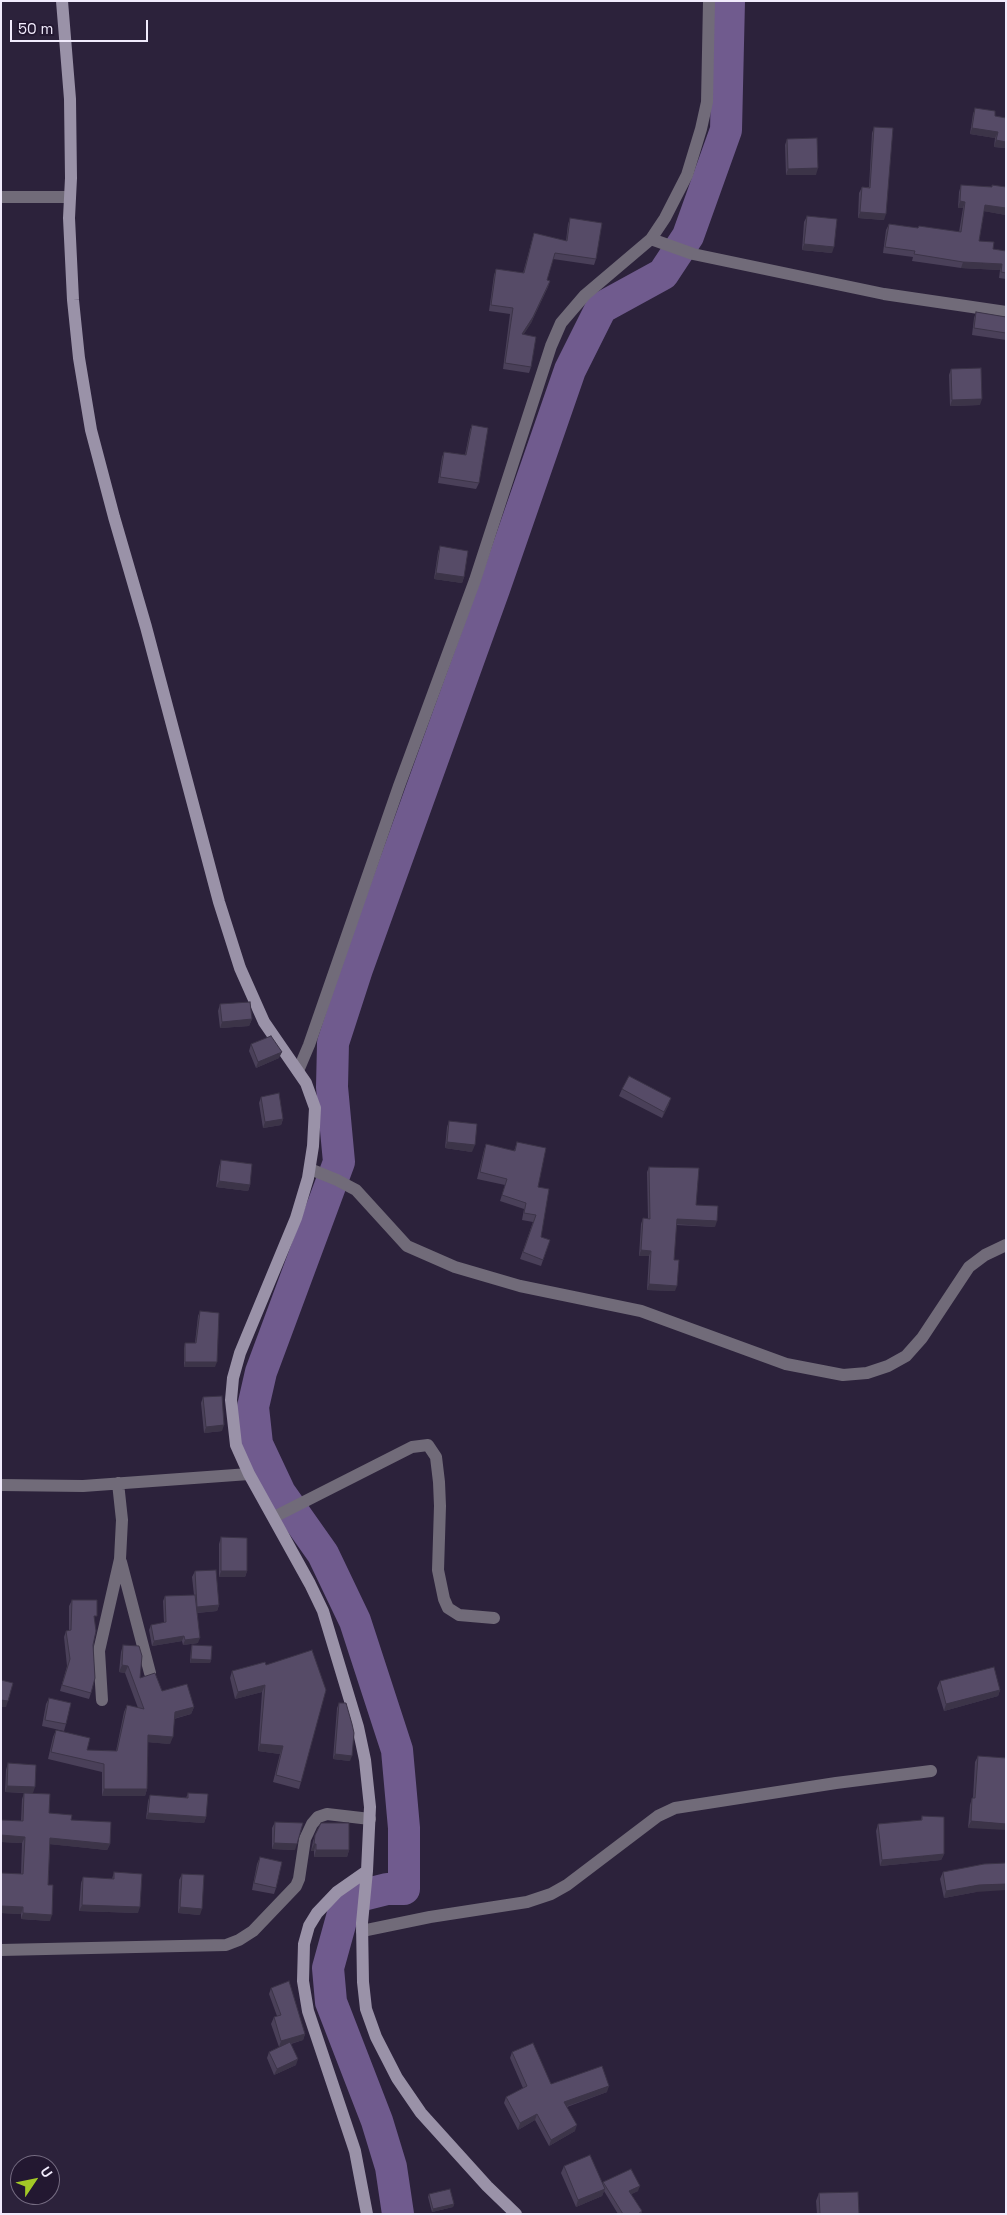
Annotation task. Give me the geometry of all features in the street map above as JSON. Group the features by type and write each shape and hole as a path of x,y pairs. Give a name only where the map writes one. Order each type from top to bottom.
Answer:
{"street":[{"path":"62,1 70,100 73,300 79,358 91,430 220,902 240,968 264,1022 298,1071 313,1097 315,1108 313,1146 315,1171 240,1352 233,1378 231,1400 232,1428 236,1445 248,1474 277,1516 323,1611 348,1688 365,1760 370,1819 362,1927 363,1982 366,2009 376,2037 397,2078 421,2113 486,2186 516,2214"},
{"path":"298,1071 309,1045 399,786 475,580 551,346 561,323 585,295 651,239 665,218 687,175 702,129 707,102 709,1"},
{"path":"1,197 70,197"},
{"path":"651,239 693,254 884,294 1006,312"},
{"path":"315,1171 356,1190 407,1246 455,1267 520,1286 641,1312 786,1364 842,1374 867,1373 888,1366 906,1356 922,1338 968,1267 985,1255 1006,1245"},
{"path":"277,1516 299,1503 412,1447 428,1445 436,1457 439,1482 438,1570 444,1600 448,1608 459,1615 494,1618"},
{"path":"1,1485 83,1486 248,1474"},
{"path":"102,1700 99,1652 120,1559 122,1520 118,1483"},
{"path":"120,1559 150,1673"},
{"path":"362,1927 527,1902 551,1894 567,1885 658,1816 675,1808 836,1783 931,1771"},
{"path":"1,1950 226,1945 240,1940 253,1931 296,1886 299,1879 305,1838 312,1824 318,1818 327,1814 370,1819"},
{"path":"367,1871 337,1892 316,1913 309,1926 304,1944 302,1981 308,2011 355,2151 367,2214"}],"building":[{"path":"975,108 995,111 995,116 1006,118 1006,142 996,140 998,132 972,128"},
{"path":"874,127 893,128 886,214 860,212 862,187 870,188"},
{"path":"817,138 818,168 788,169 787,139"},
{"path":"961,185 1006,187 1006,208 985,205 979,241 994,242 993,249 1006,251 1006,273 1001,272 1002,264 963,262 914,254 915,251 885,247 889,224 961,232 965,202 960,201"},
{"path":"807,216 837,219 834,247 804,244"},
{"path":"570,218 602,223 596,259 555,253 547,280 550,281 533,317 522,334 536,337 531,367 505,363 513,308 491,305 496,269 524,273 534,233 567,241"},
{"path":"976,312 1006,317 1006,333 974,328"},
{"path":"981,368 982,399 952,400 951,369"},
{"path":"472,425 488,428 479,483 440,477 444,452 466,455"},
{"path":"440,546 468,551 464,577 436,573"},
{"path":"250,1002 252,1019 222,1022 220,1004"},
{"path":"271,1036 282,1052 258,1062 251,1044"},
{"path":"629,1076 671,1098 664,1112 622,1089"},
{"path":"279,1093 283,1119 265,1122 261,1097"},
{"path":"449,1121 477,1124 475,1145 447,1142"},
{"path":"517,1142 546,1148 538,1187 549,1189 541,1237 550,1240 543,1260 523,1252 536,1215 524,1213 526,1203 502,1195 507,1179 480,1172 486,1144 515,1151"},
{"path":"221,1160 252,1164 250,1185 219,1181"},
{"path":"649,1167 699,1168 696,1205 718,1206 717,1221 677,1219 674,1260 679,1260 677,1286 649,1284 651,1251 641,1250 643,1218 650,1219"},
{"path":"200,1311 219,1313 217,1362 185,1362 185,1343 196,1343"},
{"path":"222,1396 224,1425 206,1427 203,1397"},
{"path":"221,1537 247,1538 247,1571 221,1571"},
{"path":"216,1570 219,1605 197,1607 195,1571"},
{"path":"195,1595 200,1638 185,1640 184,1636 154,1641 151,1625 166,1622 165,1596"},
{"path":"72,1600 97,1600 97,1616 94,1616 96,1631 93,1645 95,1678 91,1693 62,1685 70,1659 66,1631 71,1630"},
{"path":"123,1645 139,1646 142,1656 140,1678 155,1673 162,1691 187,1684 194,1707 175,1712 173,1737 148,1735 147,1789 104,1789 104,1764 51,1752 56,1730 90,1738 87,1750 117,1751 127,1705 144,1709 128,1666 122,1665"},
{"path":"192,1645 212,1646 211,1660 191,1659"},
{"path":"312,1650 326,1690 301,1782 276,1775 283,1746 260,1744 265,1685 238,1692 232,1671 265,1662 266,1665"},
{"path":"994,1667 1000,1690 946,1704 940,1681"},
{"path":"1,1680 13,1683 8,1701 1,1700"},
{"path":"49,1698 71,1703 66,1724 45,1720"},
{"path":"339,1703 346,1703 352,1724 354,1733 352,1756 335,1754"},
{"path":"978,1756 1006,1758 1006,1824 971,1821 972,1798 975,1798"},
{"path":"8,1763 36,1765 35,1787 7,1786"},
{"path":"24,1793 50,1794 49,1813 72,1815 71,1820 111,1822 110,1844 50,1838 48,1885 53,1885 52,1915 23,1913 23,1907 1,1906 1,1873 23,1874 25,1837 1,1835 1,1820 23,1821"},
{"path":"188,1793 208,1794 206,1817 148,1813 150,1795 188,1798"},
{"path":"922,1816 944,1817 944,1854 882,1860 878,1824 922,1820"},
{"path":"275,1822 303,1823 297,1844 274,1843"},
{"path":"321,1823 349,1823 349,1850 316,1850 316,1844 314,1844 315,1835"},
{"path":"260,1857 282,1862 276,1888 254,1883"},
{"path":"1006,1863 1006,1884 979,1885 946,1891 943,1872 984,1864"},
{"path":"114,1872 142,1874 140,1907 82,1905 83,1877 114,1879"},
{"path":"182,1874 204,1875 202,1909 180,1907"},
{"path":"289,1981 305,2034 281,2041 274,2017 281,2015 271,1988"},
{"path":"290,2042 298,2059 277,2069 269,2052"},
{"path":"533,2043 551,2084 602,2066 609,2086 564,2102 577,2125 551,2140 537,2114 520,2123 506,2097 527,2086 512,2052"},
{"path":"590,2155 605,2189 578,2200 564,2166"},
{"path":"631,2169 640,2186 629,2191 642,2211 638,2214 623,2214 603,2182"},
{"path":"450,2189 454,2204 433,2209 429,2194"},
{"path":"858,2192 859,2214 820,2214 819,2193"}],"waterway":[{"path":"398,2214 391,2167 377,2121 331,2002 328,1968 347,1899 387,1889 404,1889 404,1828 397,1750 355,1621 323,1554 280,1493 257,1444 253,1407 261,1372 339,1162 332,1087 333,1043 357,969 494,589 570,370 601,308 663,274 688,236 726,130 729,1"}]}
